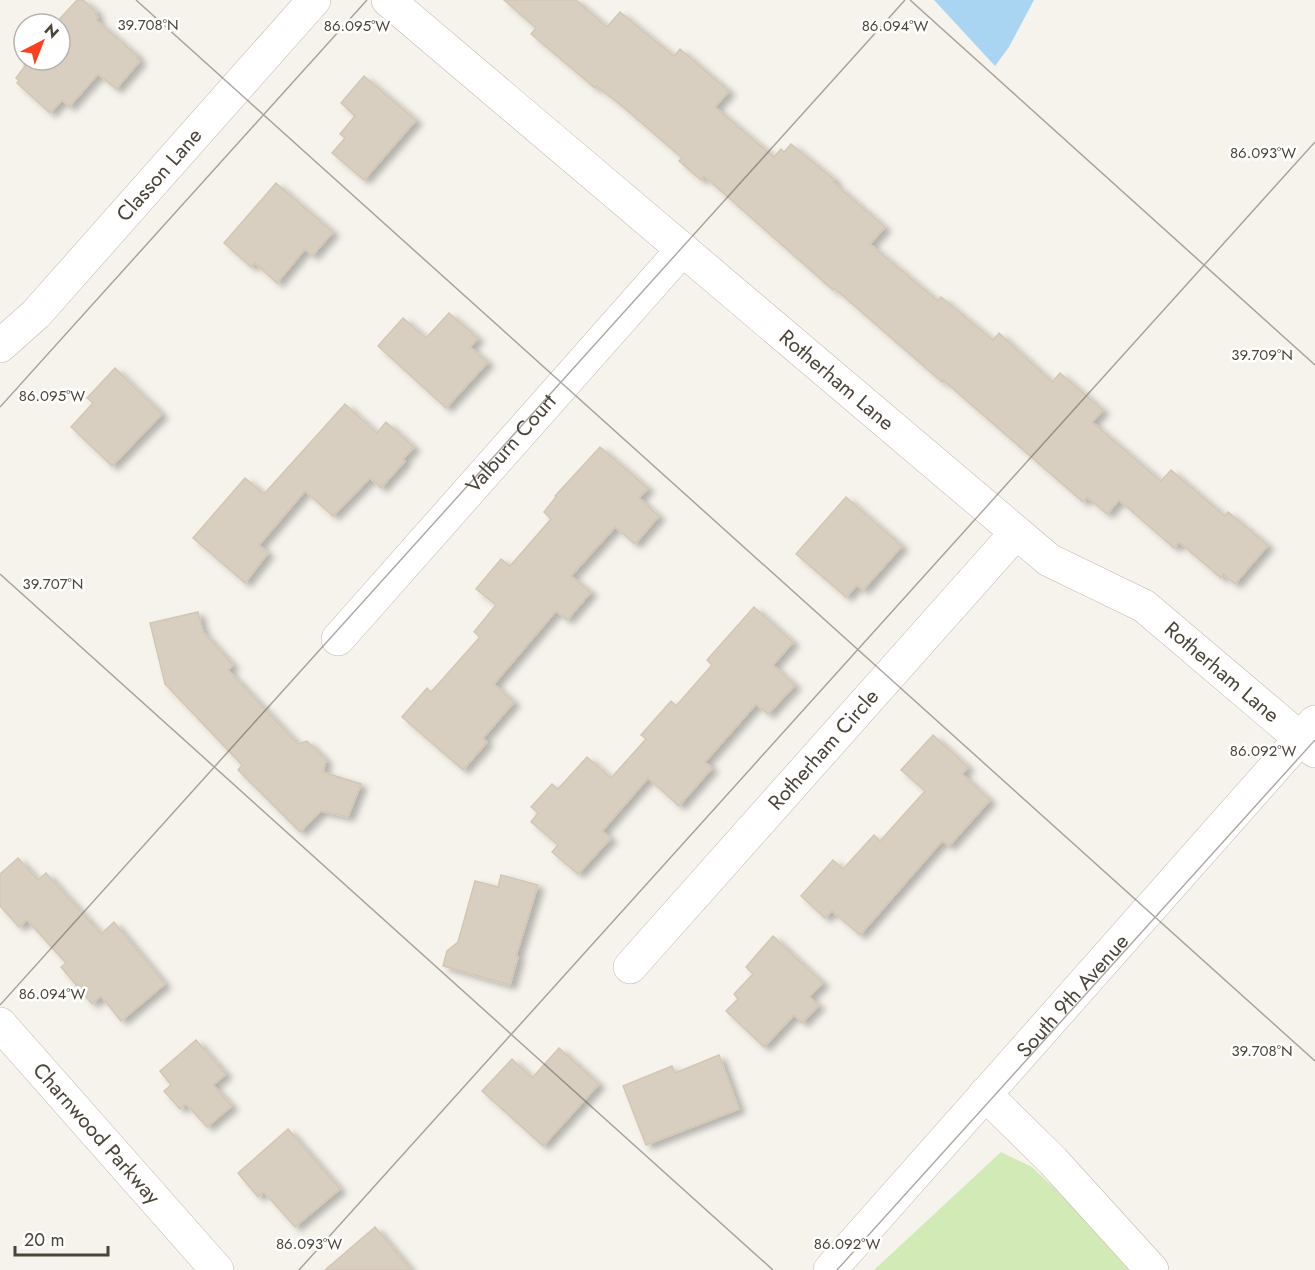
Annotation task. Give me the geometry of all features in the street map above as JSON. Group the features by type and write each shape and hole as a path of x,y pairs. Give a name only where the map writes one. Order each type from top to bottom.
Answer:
{"street":[{"name":"Classon Lane","path":"0,346 36,314 314,0"},
{"name":"Rotherham Lane","path":"388,0 1049,560 1144,606 1310,737"},
{"name":"Valburn Court","path":"338,639 683,249"},
{"name":"Rotherham Circle","path":"630,967 1016,533"},
{"name":"South 9th Avenue","path":"830,1270 985,1094 1310,737"},
{"name":"Charnwood Parkway","path":"0,1024 217,1270"},
{"path":"985,1094 1053,1161 1152,1270"}],"green space":[{"path":"1001,1152 1032,1167 1071,1204 1131,1270 874,1270"}],"water":[{"path":"934,0 1034,0 1009,47 995,66"}],"building":[{"path":"77,0 83,0 97,12 96,20 138,56 136,58 140,61 116,89 98,74 69,107 62,100 50,113 17,83 19,81 16,78 20,72 72,72 72,12 66,12"},
{"path":"504,0 576,0 607,27 620,12 674,56 680,49 729,91 715,107 774,157 781,149 784,152 791,144 835,180 833,182 885,227 870,244 938,301 941,297 993,340 999,333 1052,382 1060,373 1103,410 1092,422 1161,481 1171,470 1225,516 1228,512 1268,545 1235,584 1223,574 1221,578 1179,542 1174,548 1119,500 1107,514 1087,497 1083,502 943,380 942,382 834,288 833,290 704,176 701,180 679,161 682,158 622,106 596,86 595,88 531,34 536,28"},
{"path":"364,76 416,120 364,180 332,153 345,138 340,134 355,116 341,103"},
{"path":"276,183 333,232 312,256 305,249 277,283 255,263 251,267 224,243"},
{"path":"449,313 478,338 470,347 488,362 446,408 378,346 403,318 426,338"},
{"path":"115,368 162,414 112,466 71,427 93,403 87,398"},
{"path":"345,404 377,433 386,422 414,447 381,488 370,478 333,516 305,491 259,545 268,553 245,583 193,538 245,478 264,494"},
{"path":"600,447 648,488 639,498 659,516 635,544 615,527 571,576 591,592 567,620 556,611 494,684 514,702 483,738 487,742 463,770 402,717 427,688 431,692 480,637 474,632 496,605 476,589 501,559 510,566 551,519 544,512 555,496"},
{"path":"846,497 902,546 863,590 857,585 846,597 796,554"},
{"path":"754,607 793,642 773,665 795,685 768,714 756,704 705,762 712,768 679,806 648,778 602,831 611,838 578,874 552,852 558,845 531,822 538,813 531,807 552,784 558,789 587,757 611,778 646,739 641,735 671,701 676,706 712,665 707,660"},
{"path":"198,612 203,632 233,665 228,670 298,744 307,741 326,760 323,772 361,784 348,817 321,811 300,832 238,770 242,765 165,684 150,623"},
{"path":"933,735 968,767 962,774 990,800 949,846 942,841 860,935 832,911 825,918 801,896 833,860 843,869 874,835 880,841 925,791 901,770"},
{"path":"18,858 38,880 46,873 101,934 114,922 165,984 121,1021 101,996 92,1004 61,967 66,963 27,920 19,927 0,906 0,874"},
{"path":"501,875 538,885 516,956 518,957 510,985 443,966 447,951 458,942 475,881 498,887"},
{"path":"773,936 823,983 809,997 819,1005 802,1023 794,1015 764,1047 726,1011 738,999 734,994 753,974 746,967"},
{"path":"196,1040 226,1074 213,1085 232,1106 207,1127 186,1104 180,1109 164,1091 171,1085 160,1071"},
{"path":"559,1048 599,1084 543,1146 482,1091 512,1059 532,1078"},
{"path":"719,1055 739,1109 646,1145 623,1086 672,1066 675,1073"},
{"path":"288,1129 340,1189 295,1227 264,1192 258,1197 238,1173"},
{"path":"375,1227 411,1270 325,1270"}]}
